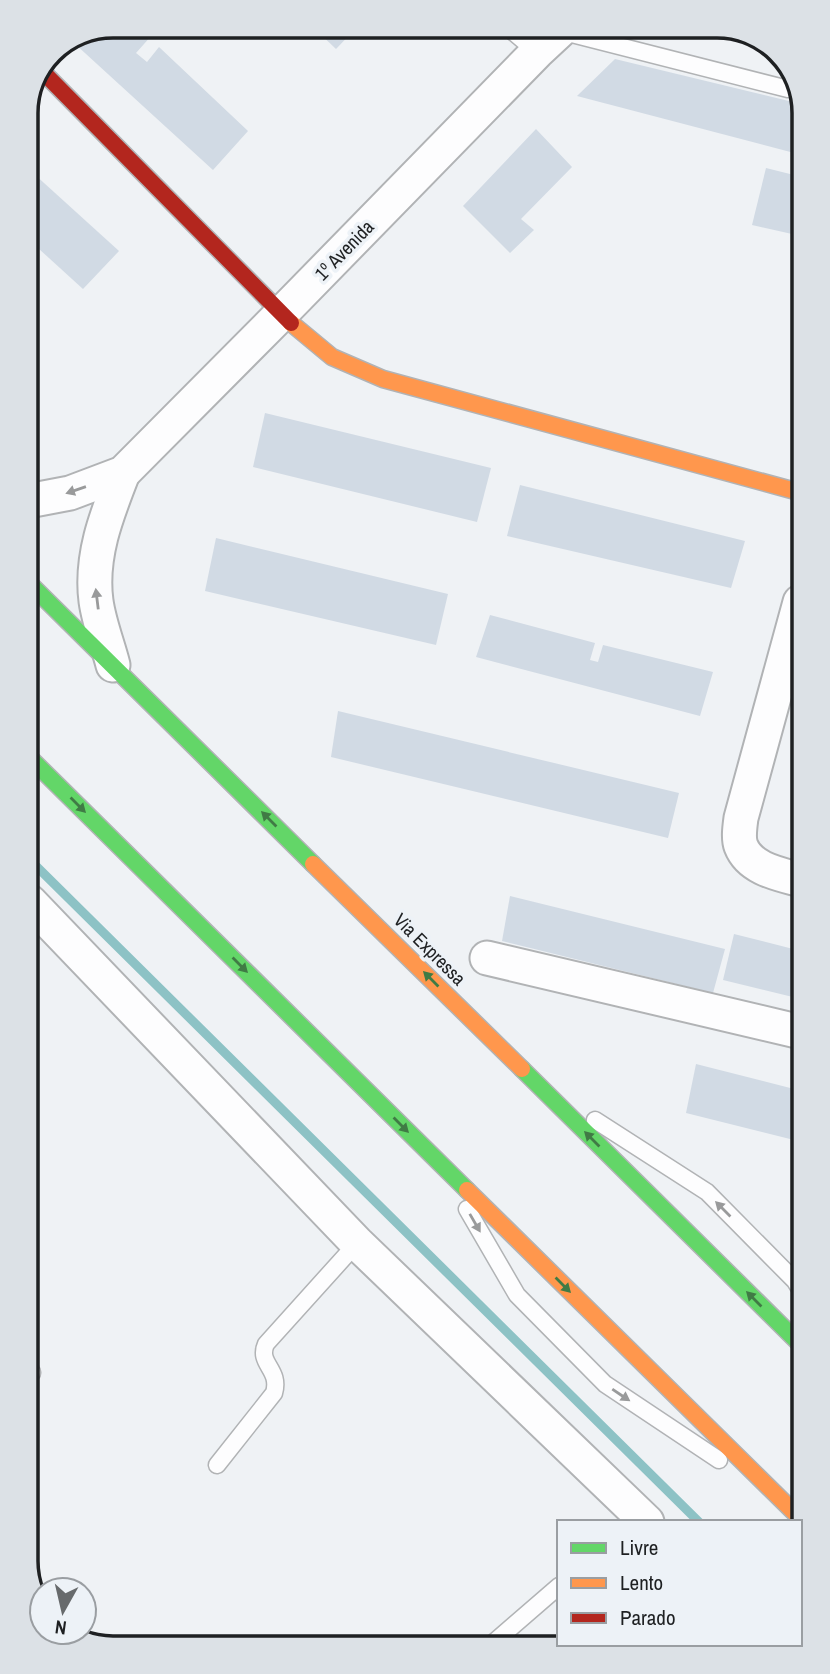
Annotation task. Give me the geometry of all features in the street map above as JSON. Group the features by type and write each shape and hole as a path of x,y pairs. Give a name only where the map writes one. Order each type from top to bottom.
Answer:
{"main road":[{"path":"48,77 281,314 332,358 383,379 792,490"},
{"name":"Via Expressa","path":"39,592 792,1336"},
{"path":"39,767 792,1511"}],"street":[{"name":"1º Avenida","path":"122,473 552,39"},
{"path":"39,499 70,493 122,473"},
{"path":"113,665 96,601 96,559 105,521 122,473"},
{"path":"792,630 741,818 740,844 752,862 792,877"},
{"path":"39,911 357,1243 640,1520"},
{"path":"487,958 792,1030"}],"lane":[{"path":"563,39 787,89"},
{"path":"533,1080 707,1192 792,1278"},
{"path":"441,1164 517,1296 605,1384 783,1502"},
{"path":"217,1465 274,1393 277,1382 263,1356 266,1344 357,1243"},
{"path":"502,1636 557,1588"}],"building":[{"path":"148,39 136,53 147,62 159,47 248,131 213,170 79,47 99,40"},
{"path":"326,39 346,39 336,49"},
{"path":"615,59 790,101 792,152 577,96"},
{"path":"536,129 572,167 521,219 534,230 510,253 463,206"},
{"path":"766,168 792,174 792,234 752,225"},
{"path":"39,178 119,251 83,289 39,249"},
{"path":"265,413 491,468 477,522 253,467"},
{"path":"520,485 745,541 731,588 507,536"},
{"path":"216,538 448,594 436,645 205,591"},
{"path":"490,615 595,643 590,660 598,662 603,645 713,672 700,716 476,657"},
{"path":"338,711 679,793 668,838 331,757"},
{"path":"510,896 725,949 713,993 502,941"},
{"path":"734,934 792,949 792,997 723,980"},
{"path":"696,1064 792,1088 792,1140 686,1113"}],"waterway":[{"path":"39,869 697,1520"}],"traffic: fast":[{"path":"39,593 313,864"},
{"path":"39,767 467,1190"},
{"path":"522,1069 792,1336"}],"traffic: slow":[{"path":"291,323 332,357 383,379 792,490"},
{"path":"313,864 522,1069"},
{"path":"467,1190 792,1510"}],"traffic: jam":[{"path":"48,77 291,323"}]}
